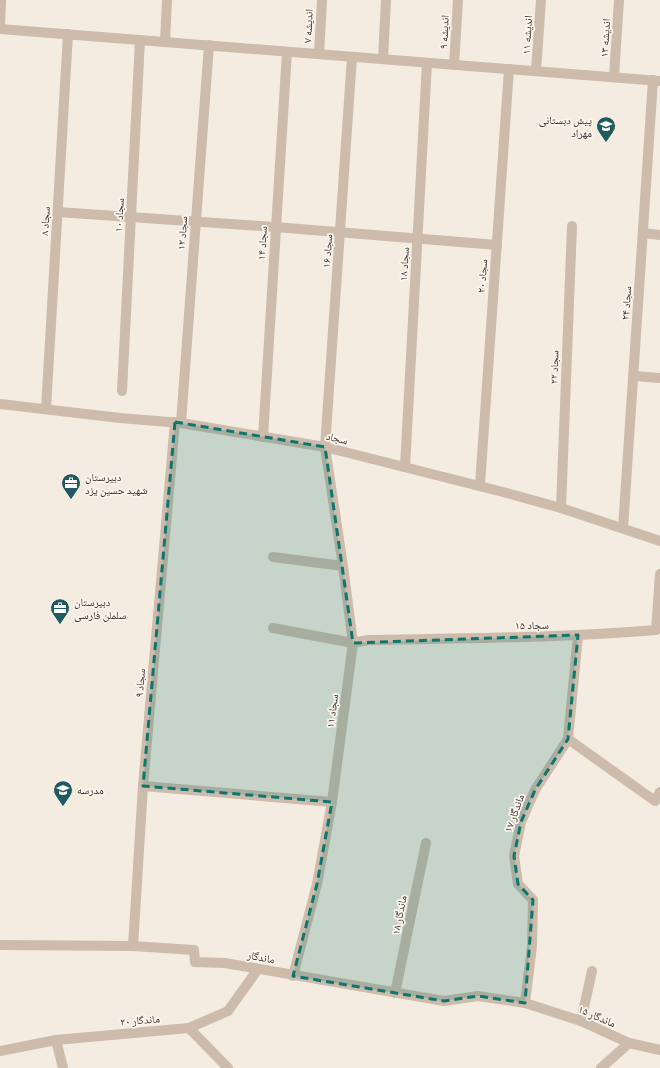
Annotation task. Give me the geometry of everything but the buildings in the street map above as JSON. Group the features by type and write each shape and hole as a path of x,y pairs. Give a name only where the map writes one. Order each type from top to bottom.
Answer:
{"street":[{"path":"1,0 0,28 208,46 657,81"},
{"path":"164,42 167,0"},
{"name":"اندیشه ۷","path":"319,54 322,0"},
{"path":"383,59 386,0"},
{"name":"اندیشه ۹","path":"454,65 458,0"},
{"name":"اندیشه ۱۱","path":"536,71 541,0"},
{"name":"اندیشه ۱۳","path":"614,77 619,0"},
{"name":"سجاد ۸","path":"46,409 68,34"},
{"name":"سجاد ۱۰","path":"122,391 140,40"},
{"name":"سجاد ۱۲","path":"178,423 208,46"},
{"name":"سجاد ۱۴","path":"263,437 287,52"},
{"name":"سجاد ۱۶","path":"325,447 352,57"},
{"name":"سجاد ۱۸","path":"405,467 427,62"},
{"name":"سجاد ۲۰","path":"480,485 508,69"},
{"name":"سجاد ۲۴","path":"623,528 643,233 657,81"},
{"path":"58,212 275,227 497,245"},
{"name":"سجاد ۲۲","path":"561,508 572,226"},
{"path":"643,233 660,235"},
{"path":"633,376 660,378"},
{"name":"سجاد","path":"0,404 178,423 325,447 480,485 561,508 660,541"},
{"name":"سجاد ۹","path":"133,946 143,786 178,423"},
{"name":"سجاد ۱۱","path":"294,976 317,884 332,802 353,643 325,447"},
{"path":"273,557 343,566"},
{"name":"سجاد ۱۵","path":"272,628 353,643 368,640 578,635 656,630 660,574"},
{"name":"ماندگار ۱۷","path":"525,1003 532,946 533,900 518,884 514,856 521,822 535,790 568,739 578,635"},
{"path":"568,739 655,801 660,792"},
{"path":"143,786 332,802"},
{"name":"ماندگار ۱۸","path":"395,993 426,843"},
{"name":"ماندگار","path":"0,945 133,946 194,950 195,962 225,963 444,1001 478,996 525,1003"},
{"name":"ماندگار ۲۰","path":"0,1051 56,1040 189,1028 228,1011 258,969"},
{"path":"581,1021 592,971"},
{"name":"ماندگار ۱۵","path":"525,1003 581,1021 629,1043 660,1050"},
{"path":"189,1028 228,1068"},
{"path":"56,1040 63,1068"},
{"path":"601,1068 629,1043"}],"highlighted area":[{"path":"175,422 325,447 353,643 578,635 568,739 535,790 521,822 514,856 518,884 533,900 525,1003 478,996 444,1001 293,976 317,884 332,802 143,786"}],"place":[{"name":"پیش دبستانی مهراد","path":"606,143"},
{"name":"دبیرستان شهید حسین یزد","path":"71,500"},
{"name":"دبیرستان سلملن فارسی","path":"60,625"},
{"name":"مدرسه","path":"63,807"}]}
